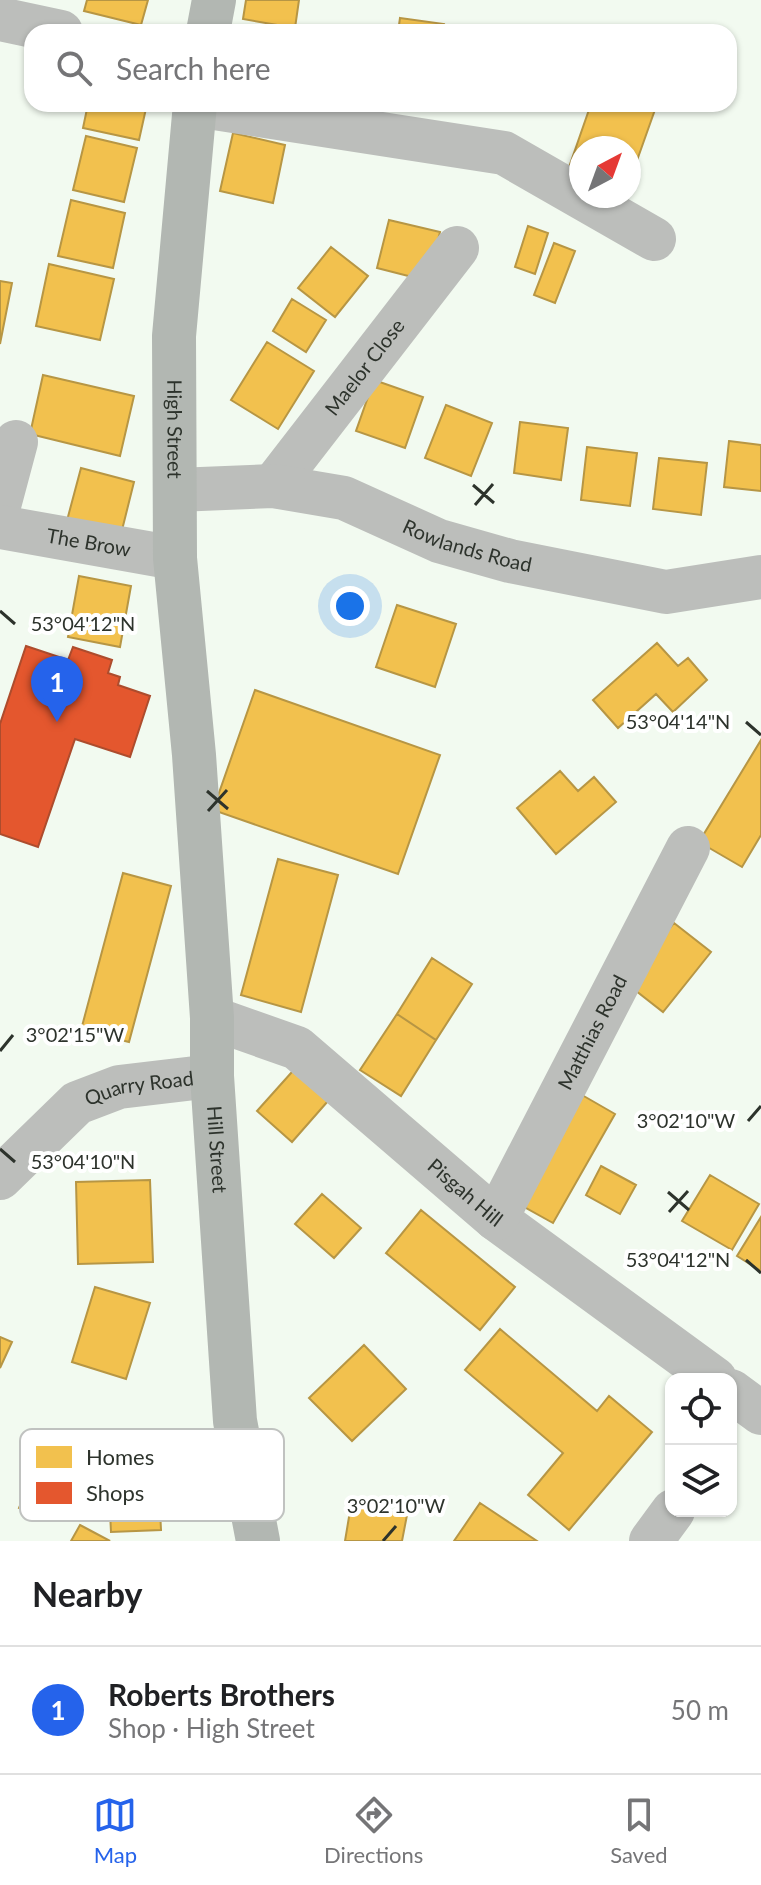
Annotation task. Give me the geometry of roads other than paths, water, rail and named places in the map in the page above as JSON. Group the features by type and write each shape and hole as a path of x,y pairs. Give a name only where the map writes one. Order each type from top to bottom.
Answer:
{"main road":[{"path":"210,24 214,0"},
{"name":"High Street","path":"194,112 174,336 175,558 194,755"},
{"name":"Hill Street","path":"194,755 237,1429"},
{"name":"Hill Street","path":"254,1521 258,1541"}],"street":[{"path":"0,19 24,24"},
{"path":"245,112 504,153 654,239"},
{"name":"Maelor Close","path":"273,486 457,248"},
{"path":"0,502 16,442"},
{"name":"Rowlands Road","path":"176,490 273,486 344,498 439,541 510,561 666,592 761,577"},
{"name":"The Brow","path":"0,527 175,558"},
{"name":"Matthias Road","path":"496,1219 688,848"},
{"name":"Pisgah Hill","path":"212,1018 297,1048 496,1219 707,1373"},
{"name":"Quarry Road","path":"0,1178 77,1103 119,1087 212,1076"},
{"path":"651,1541 669,1517"}],"place":[{"name":"Roberts Brothers","path":"57,722"}]}
